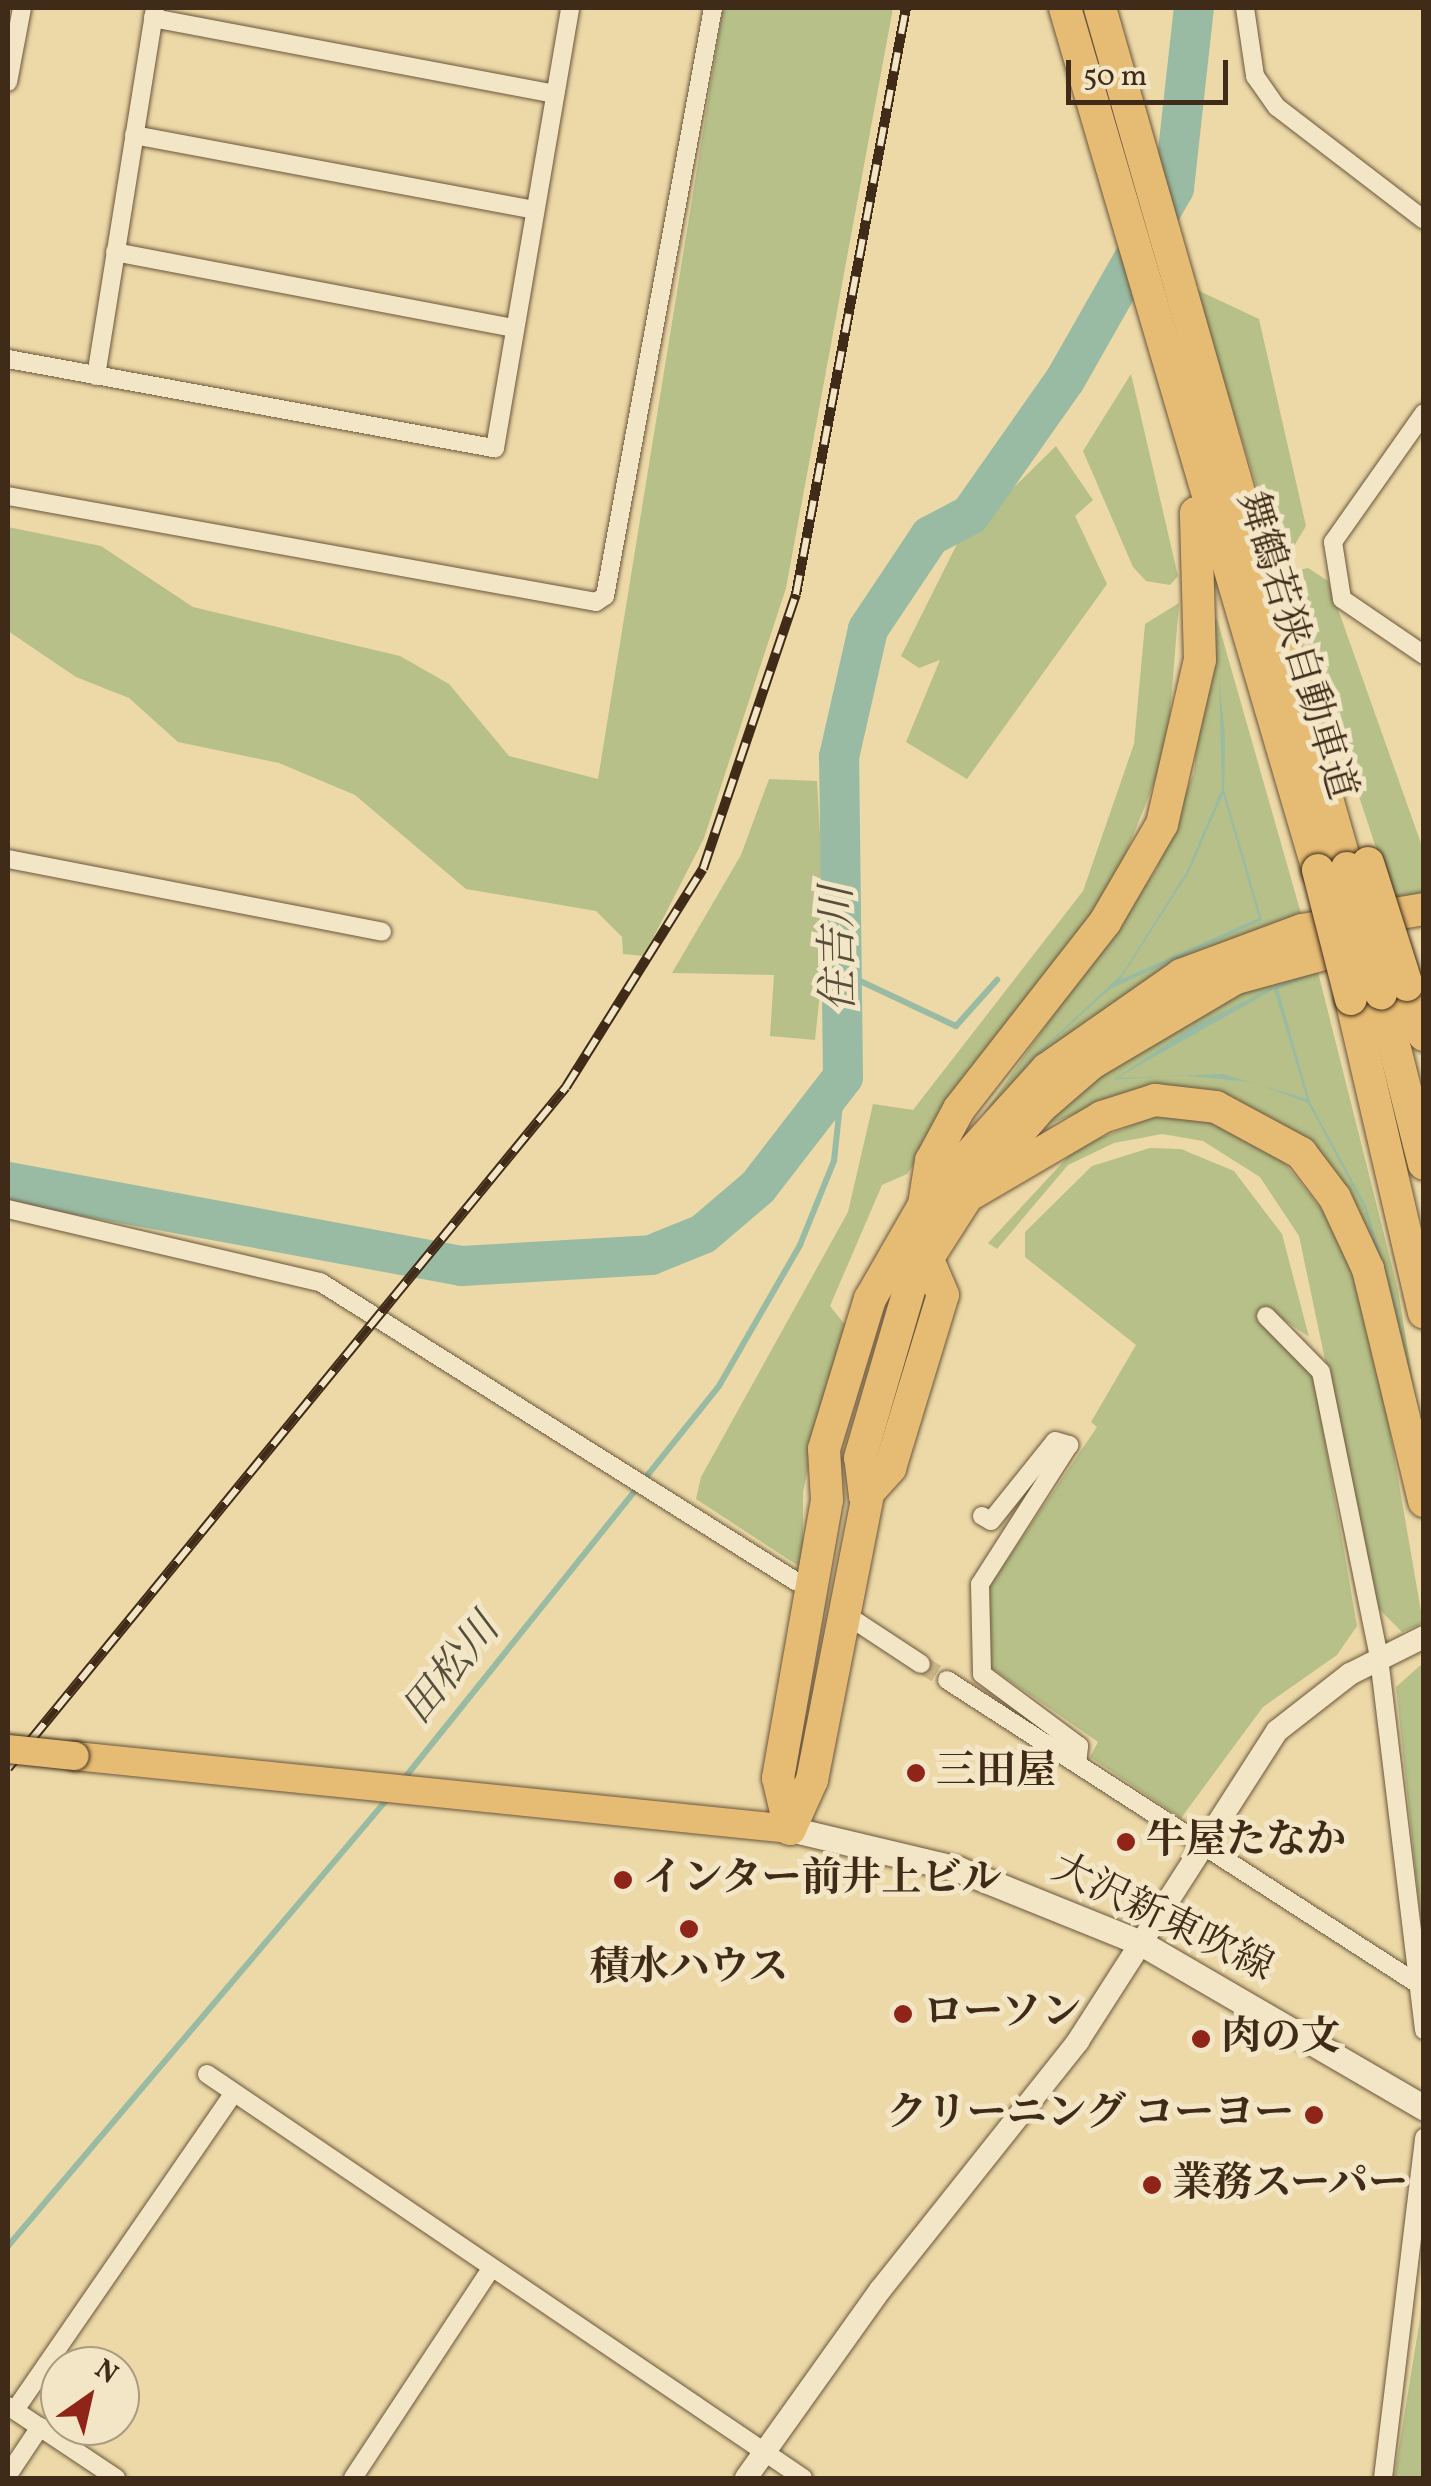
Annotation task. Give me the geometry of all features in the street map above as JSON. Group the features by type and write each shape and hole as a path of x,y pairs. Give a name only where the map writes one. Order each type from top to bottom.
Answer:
{"highway":[{"name":"舞鶴若狭自動車道","path":"1065,8 1191,449 1344,867"},
{"name":"舞鶴若狭自動車道","path":"1100,8 1380,992 1424,1164"},
{"path":"924,1205 931,1160 959,1108 1074,965 1162,824 1200,660 1191,449"},
{"path":"1344,867 1380,992 1424,1035"},
{"path":"790,1828 778,1778 827,1500 824,1449 870,1299 895,1262 924,1205 1047,1069 1152,992 1302,930 1424,909"},
{"path":"790,1828 812,1780 865,1496 930,1264 971,1194 1041,1107 1171,1012 1302,956 1424,932"},
{"name":"舞鶴若狭自動車道","path":"1380,992 1424,1314"},
{"path":"971,1194 1102,1117 1155,1100 1216,1107 1301,1153 1335,1198 1368,1269 1424,1501"}],"main road":[{"path":"8,1749 440,1788 790,1828"},
{"name":"大沢新東吹線","path":"790,1828 958,1870 1141,1943 1424,2108"}],"street":[{"path":"8,82 22,8"},
{"path":"8,359 496,448 570,8"},
{"path":"8,496 596,602 606,596 713,8"},
{"path":"1245,8 1255,76 1277,107 1424,220"},
{"path":"96,376 154,13 555,94"},
{"path":"134,135 534,210"},
{"path":"115,252 514,328"},
{"path":"1424,413 1333,542 1342,600 1424,656"},
{"path":"8,860 382,932"},
{"path":"8,1209 320,1282 619,1466 798,1582"},
{"path":"1266,1316 1321,1372 1380,1658 1423,1988 1424,2030"},
{"path":"982,1516 991,1521 1055,1440 1069,1445 980,1584 982,1674 1078,1746 1076,1764"},
{"path":"854,1620 921,1664"},
{"path":"746,2478 1078,2041 1277,1731 1380,1658 1424,1637"},
{"path":"947,1680 1423,1988"},
{"path":"207,2074 490,2270 803,2478"},
{"path":"8,2475 40,2427 11,2408 234,2093"},
{"path":"1383,2478 1424,2138"},
{"path":"353,2478 490,2270"},
{"path":"68,2446 116,2478"}],"shaded area":[{"path":"723,8 893,8 786,588 704,838 644,956 623,954 622,937 596,911 466,889 355,795 279,763 178,742 129,698 76,677 8,631 8,527 101,546 193,607 400,656 449,684 509,756 598,779"},
{"path":"1195,289 1259,319 1306,526 1294,546 1277,551"},
{"path":"1131,374 1178,576 1170,585 1146,581 1133,567 1083,451"},
{"path":"1056,446 1093,500 1075,516 1107,584 967,779 906,742 940,660 919,668 901,656 958,542"},
{"path":"1308,568 1328,581 1423,849 1423,895 1393,899 1285,573"},
{"path":"1179,603 1167,751 1114,883 907,1174 882,1185 830,1306 851,1332 827,1382 803,1492 803,1569 696,1499 701,1477 848,1212 873,1104 913,1110 1083,891 1134,744 1145,624"},
{"path":"1217,619 1302,917 1137,988 984,1113 1156,870 1194,772 1208,620"},
{"path":"1219,677 1225,738 1224,790 1262,920 1110,989 1001,1087 1122,974 1187,871 1222,789","holes":["1223,794 1259,918 1120,980 1189,872"]},
{"path":"769,779 817,781 826,936 815,1040 770,1036 774,975 672,973 741,855"},
{"path":"1316,964 1398,1290 1423,1443 1384,1290 1282,1125 1245,1106 1126,1093 1038,1129 1076,1091 1208,1006"},
{"path":"1317,973 1278,989 1310,1102 1366,1206 1409,1363 1364,1207 1308,1103 1260,1085 1307,1099 1274,989 1117,1078 1162,1076 1113,1080 1194,1026 1271,988"},
{"path":"1223,1074 1249,1082 1184,1075"},
{"path":"1161,1114 1216,1121 1276,1152 1339,1231 1377,1356 1423,1623 1402,1632 1377,1607 1299,1236 1260,1177 1203,1141 1162,1134 1114,1143 1068,1165 997,1249 988,1243 1077,1147"},
{"path":"1150,1148 1181,1149 1234,1171 1282,1234 1309,1337 1271,1311 1314,1378 1357,1626 1337,1655 1263,1707 1181,1818 1090,1757 1098,1742 990,1667 988,1588 1097,1427 1091,1422 1136,1345 1025,1257 1025,1232 1092,1166"},
{"path":"1423,1663 1423,1942 1396,1687"},
{"path":"1423,2276 1423,2478 1394,2478 1420,2319"}],"waterway":[{"name":"住吉川","path":"8,1182 462,1266 651,1255 703,1234 758,1187 843,1077 839,757 868,629 930,536 970,515 1065,380 1174,188 1194,8"},
{"path":"839,971 956,1026 997,980"},
{"name":"田松川","path":"403,1780 719,1386 800,1245 834,1161 843,1077"},
{"name":"田松川","path":"8,2246 389,1797"}],"tunnel":[{"path":"921,1664 947,1680"}],"railway":[{"path":"8,1768 566,1087 703,869 796,594 906,8"}],"place":[{"name":"三田屋","path":"916,1773"},
{"name":"牛屋たなか","path":"1126,1842"},
{"name":"インター前井上ビル","path":"623,1880"},
{"name":"積水ハウス","path":"689,1929"},
{"name":"ローソン","path":"903,2014"},
{"name":"肉の文","path":"1201,2039"},
{"name":"クリーニング コーヨー","path":"1314,2115"},
{"name":"業務スーパー","path":"1152,2185"}]}
